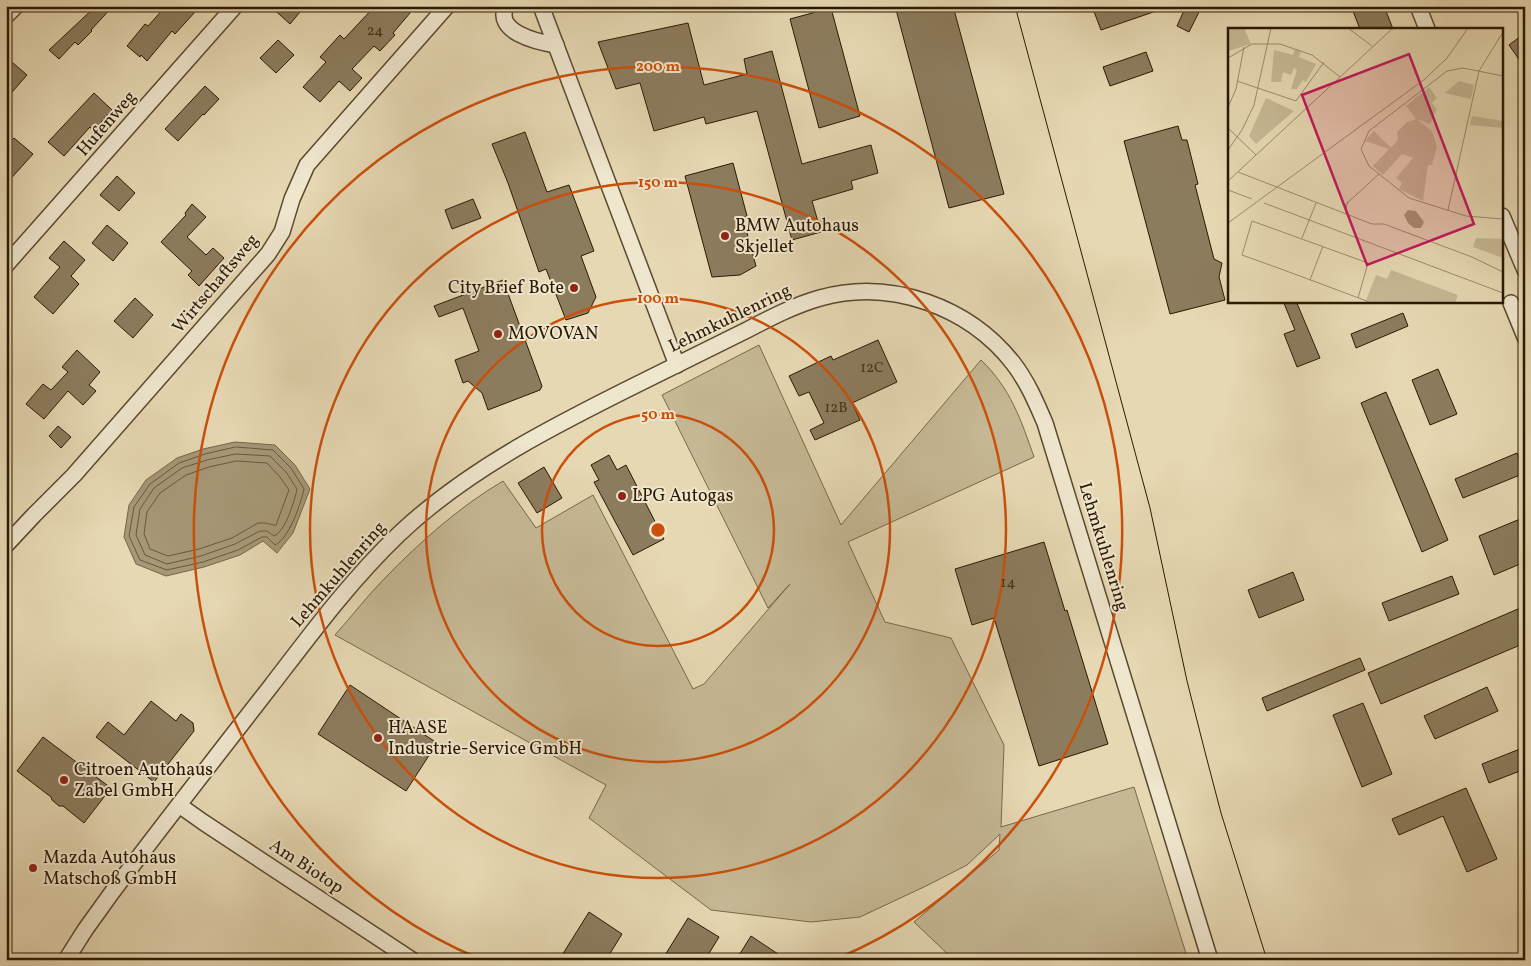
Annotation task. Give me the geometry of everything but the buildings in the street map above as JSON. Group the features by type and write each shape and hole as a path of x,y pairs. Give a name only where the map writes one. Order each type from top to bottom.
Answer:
{"street":[{"path":"6,16 16,6"},
{"name":"Hufenweg","path":"6,265 235,6"},
{"name":"Wirtschaftsweg","path":"6,545 74,475 268,254 282,232 292,199 308,165 447,6"},
{"path":"506,6 503,11 505,22 511,31 556,45"},
{"path":"541,6 676,365"},
{"path":"1418,6 1426,28"},
{"path":"1504,221 1525,270"},
{"name":"Lehmkuhlenring","path":"66,960 84,930 113,891 318,624 372,561 401,532 459,486 514,449 676,365 772,317 803,304 829,296 869,292 911,297 951,311 985,335 1013,363 1027,384 1045,423 1210,960"},
{"path":"1511,303 1525,337"},
{"name":"Am Biotop","path":"179,805 412,960"}],"shaded area":[{"path":"759,345 841,525 981,360 1000,382 1014,406 1034,457 848,542 885,622 951,638 1004,745 1001,827 1134,787 1188,960 954,960 914,922 999,850 1000,834 967,865 860,917 811,922 711,910 589,818 606,785 335,635 378,585 427,538 456,513 503,481 536,528 593,495 693,689 704,684 790,584 768,608 662,395"}],"water":[{"path":"235,442 275,445 295,465 310,489 293,533 277,553 263,541 240,555 204,567 166,576 136,564 124,537 129,505 146,480 177,458 203,449"}],"tram line":[{"path":"1015,6 1150,508 1187,681 1221,813 1267,960"}],"place":[{"name":"BMW Autohaus Skjellet","path":"725,236"},
{"name":"City Brief Bote","path":"574,288"},
{"name":"MOVOVAN","path":"498,334"},
{"name":"LPG Autogas","path":"622,496"},
{"name":"HAASE Industrie-Service GmbH","path":"378,738"},
{"name":"Citroen Autohaus Zabel GmbH","path":"64,780"},
{"name":"Mazda Autohaus Matschoß GmbH","path":"33,868"}]}
